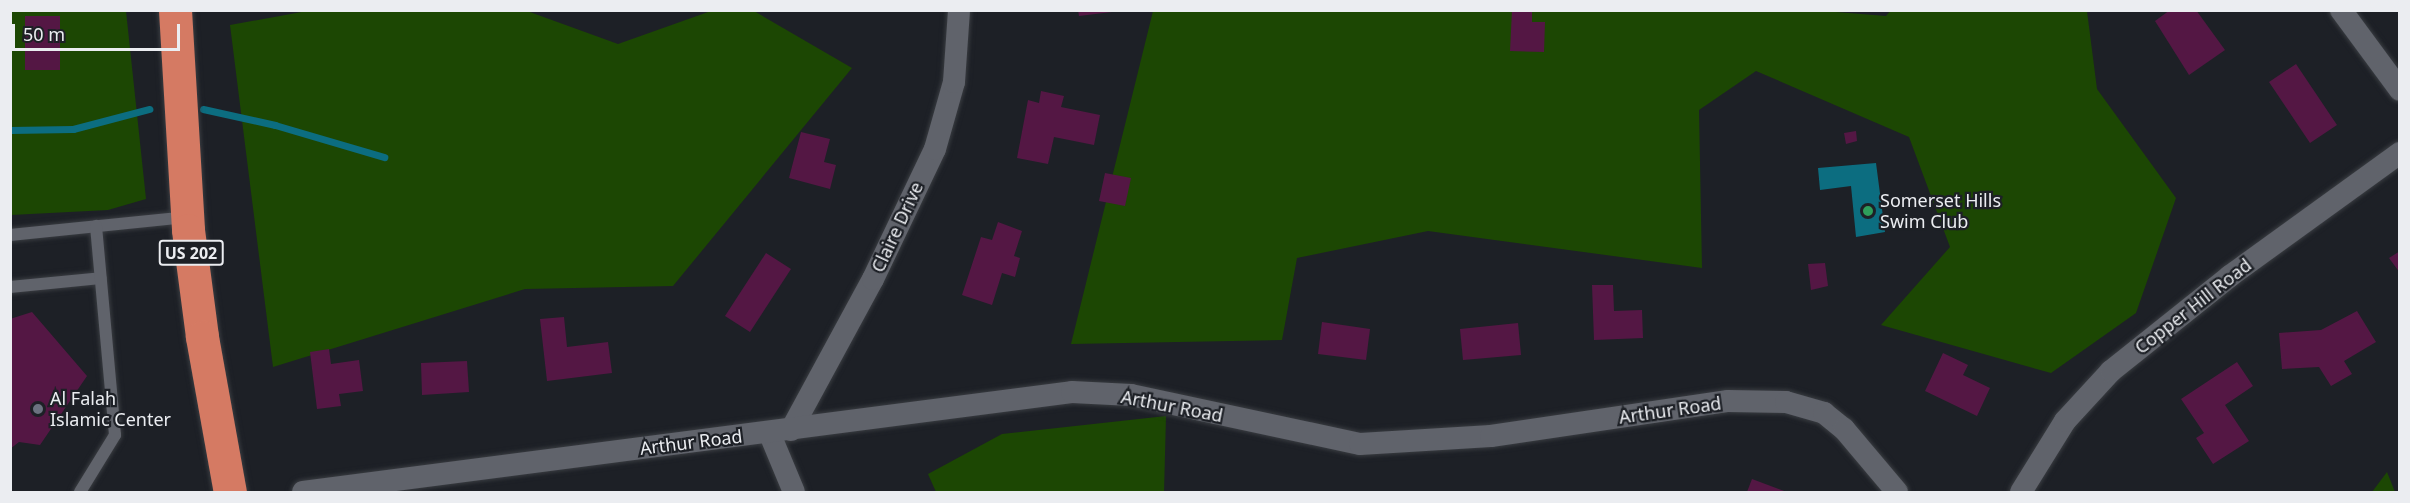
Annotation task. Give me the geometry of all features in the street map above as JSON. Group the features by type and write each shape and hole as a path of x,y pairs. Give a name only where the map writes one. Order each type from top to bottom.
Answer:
{"highway":[{"name":"US 202","path":"175,10 188,217 202,337 230,492"}],"street":[{"name":"Claire Drive","path":"780,431 873,279 935,149 954,82 959,10"},
{"path":"2341,10 2400,90"},
{"name":"Copper Hill Road","path":"2021,492 2065,421 2111,371 2230,276 2400,153"},
{"name":"Arthur Road","path":"303,492 1072,392 1131,395 1360,444 1491,436 1728,401 1786,402 1824,413 1844,429 1897,492"},
{"path":"780,431 794,492"}],"lane":[{"path":"10,236 188,217"},
{"path":"80,492 116,435 96,226"},
{"path":"10,287 101,278"}],"green space":[{"path":"1811,10 1886,16 1891,10 2087,11 2097,89 2176,198 2136,313 2051,373 1881,325 1950,247 1909,137 1756,71 1699,110 1702,268 1428,231 1297,258 1282,340 1071,344 1153,11"},
{"path":"11,11 126,11 146,199 108,210 11,215"},
{"path":"307,11 527,11 618,44 711,11 754,11 852,68 673,286 525,289 273,367 230,25"},
{"path":"1166,416 1164,492 936,492 928,474 1002,434"},
{"path":"2387,472 2395,492 2372,492"}],"water":[{"name":"Somerset Hills Swim Club","path":"1876,163 1885,232 1856,237 1851,186 1820,190 1818,168"}],"building":[{"path":"1078,10 1111,10 1112,12 1079,16"},
{"path":"1512,10 1532,10 1532,22 1545,22 1544,52 1510,51"},
{"path":"2170,10 2196,10 2225,50 2189,75 2155,21"},
{"path":"25,16 60,16 60,70 25,70"},
{"path":"2296,64 2337,125 2310,143 2269,82"},
{"path":"1041,91 1064,96 1061,107 1100,115 1094,145 1054,137 1048,164 1017,158 1028,100 1039,103"},
{"path":"1856,131 1857,141 1846,144 1844,133"},
{"path":"801,132 830,139 824,162 836,165 830,189 789,178"},
{"path":"1105,173 1131,178 1125,206 1099,201"},
{"path":"998,222 1022,231 1014,256 1020,258 1015,277 1002,273 992,305 962,295 981,237 992,240"},
{"path":"2400,251 2400,273 2389,258"},
{"path":"766,253 791,269 750,332 725,316"},
{"path":"1825,263 1828,286 1811,290 1808,264"},
{"path":"1592,285 1613,285 1614,311 1642,310 1643,338 1594,340"},
{"path":"2357,311 2376,342 2344,361 2352,374 2331,386 2319,367 2282,369 2279,333 2321,330"},
{"name":"Al Falah Islamic Center","path":"32,312 87,376 40,445 19,442 10,449 10,319"},
{"path":"564,317 567,347 608,342 612,373 547,381 540,319"},
{"path":"1322,322 1370,329 1366,360 1318,354"},
{"path":"1518,323 1521,355 1463,360 1460,329"},
{"path":"329,349 331,364 359,360 363,391 339,394 341,406 317,409 310,352"},
{"path":"1943,353 1968,365 1963,375 1990,388 1977,416 1925,391"},
{"path":"467,361 469,392 422,395 421,363"},
{"path":"2237,362 2253,386 2225,405 2249,441 2213,464 2196,438 2204,433 2181,399"},
{"path":"1752,479 1787,492 1747,492"}],"waterway":[{"path":"10,130 73,129 149,109"},
{"path":"203,109 275,125 384,157"}],"place":[{"name":"Somerset Hills Swim Club","path":"1868,211"},
{"name":"Al Falah Islamic Center","path":"38,409"}]}
